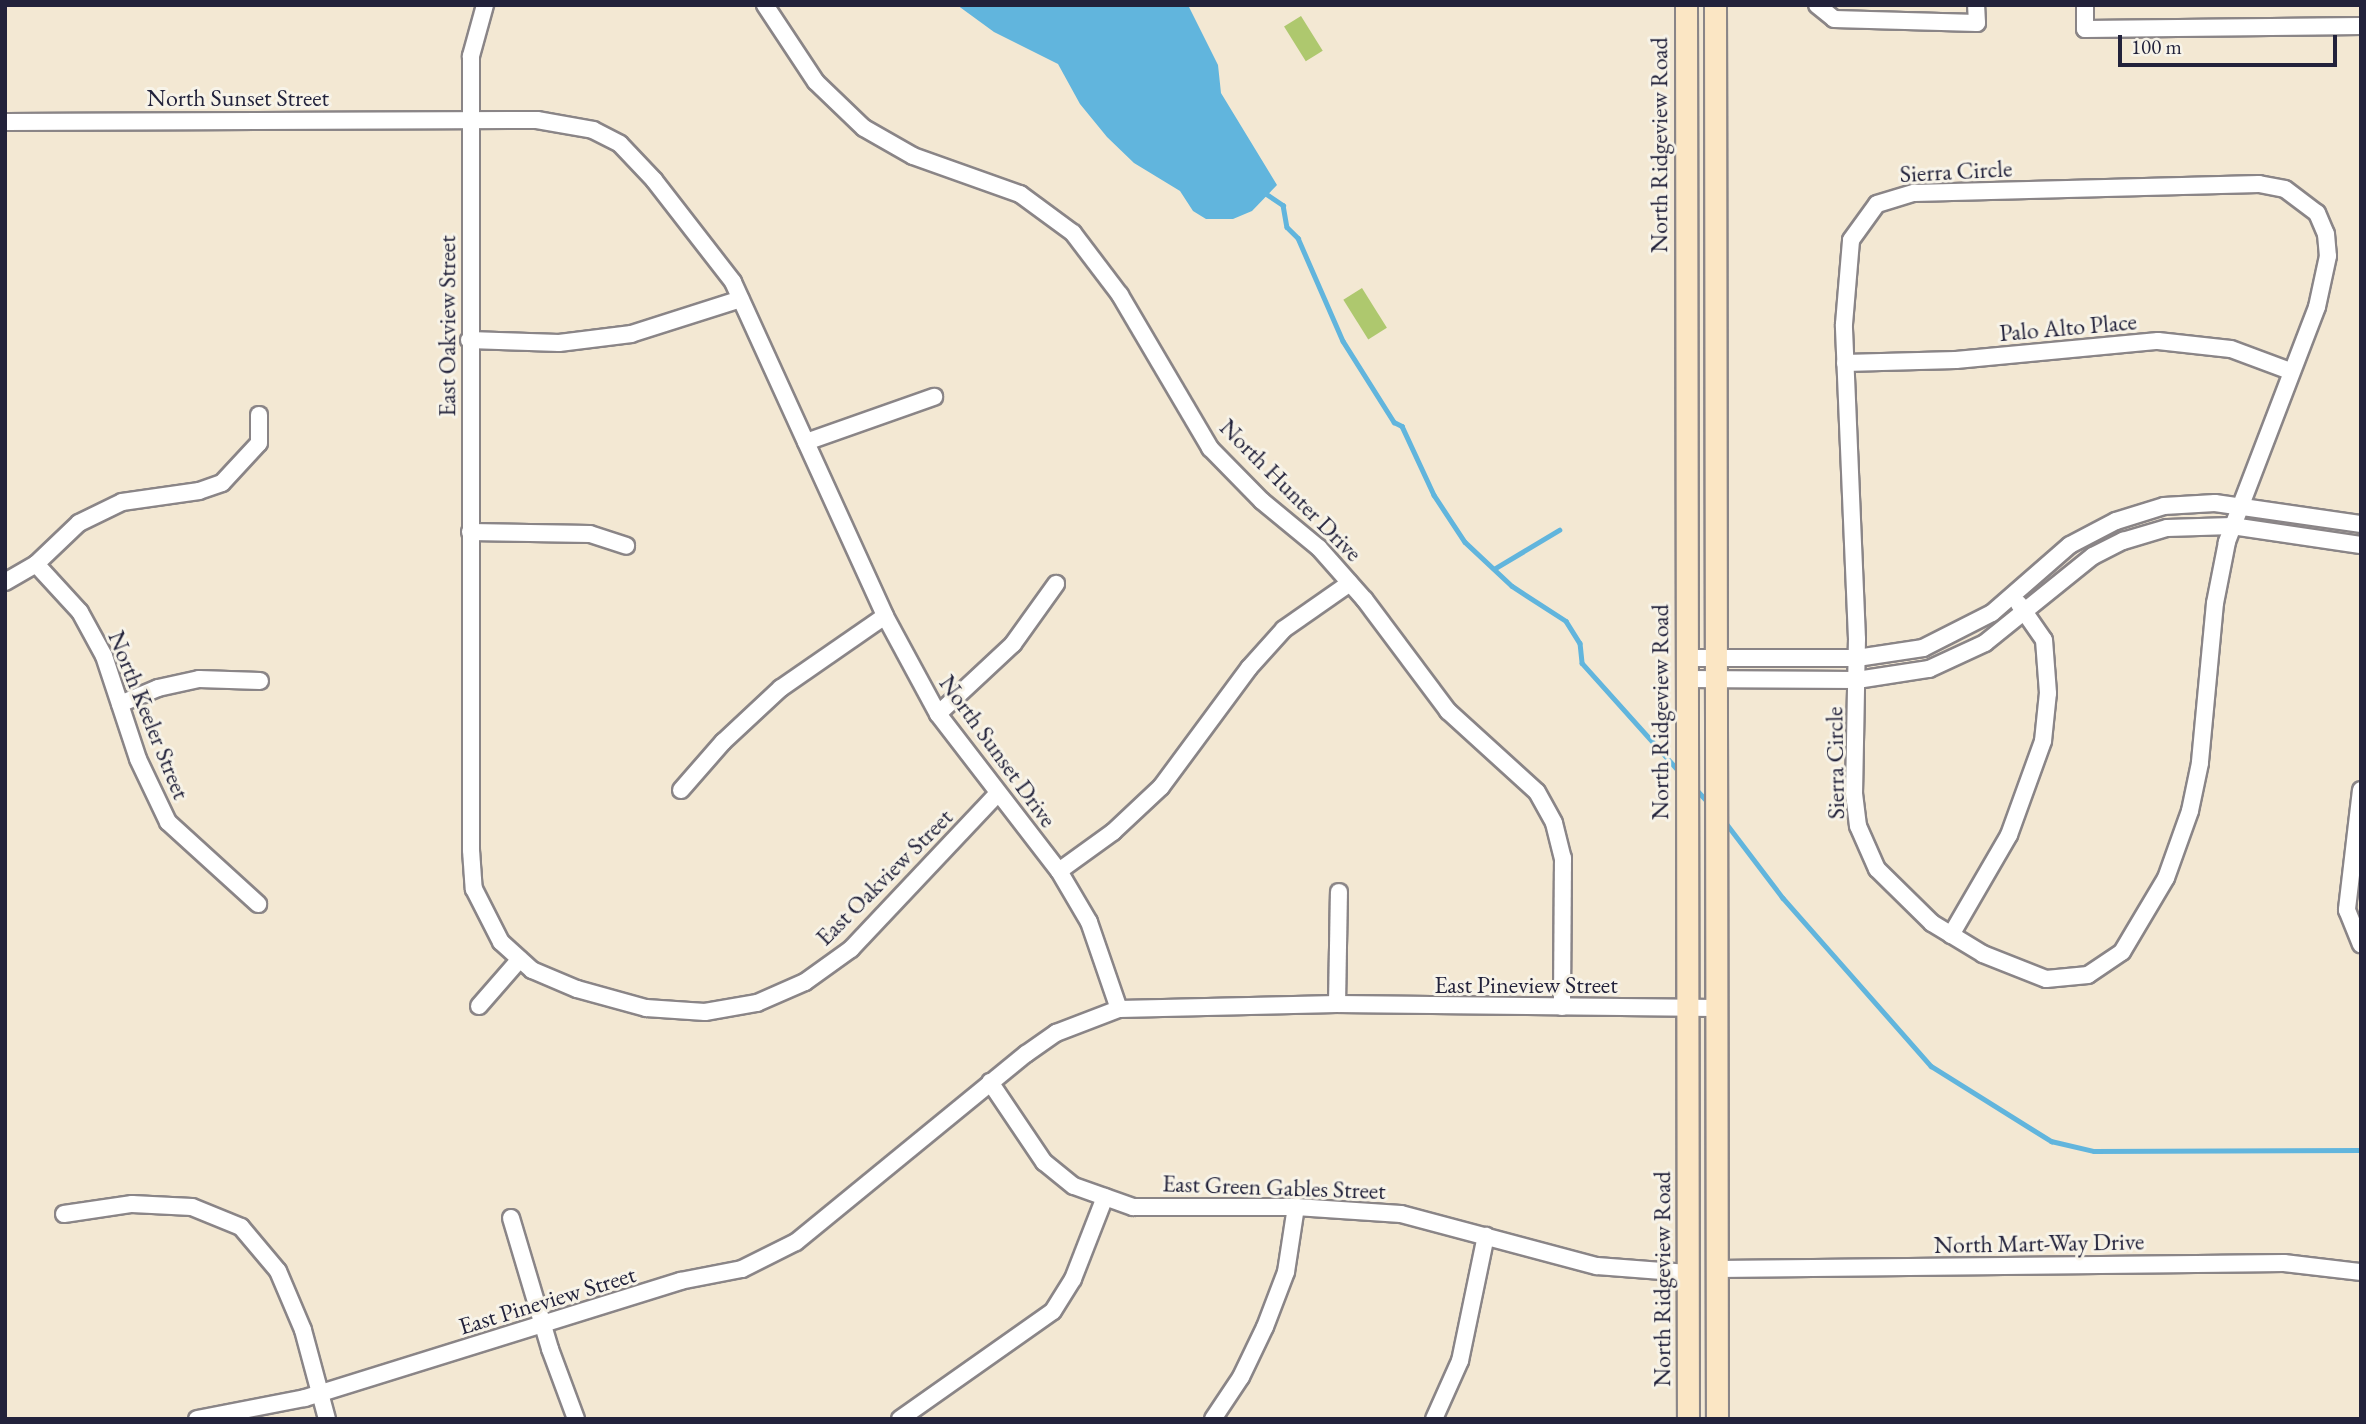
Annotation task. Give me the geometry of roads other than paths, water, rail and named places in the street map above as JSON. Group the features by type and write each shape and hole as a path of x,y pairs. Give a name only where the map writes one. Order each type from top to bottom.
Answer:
{"main road":[{"name":"North Ridgeview Road","path":"1686,5 1688,1419"},
{"path":"1715,5 1717,1419"}],"street":[{"path":"471,120 471,56 485,5"},
{"name":"North Hunter Drive","path":"765,5 816,82 864,128 913,156 1020,194 1073,233 1120,296 1210,447 1262,501 1320,548 1448,711 1515,769 1547,807 1560,841 1564,875 1562,1007"},
{"path":"1817,5 1834,19 1977,23 1976,5"},
{"path":"2085,5 2085,29 2361,26"},
{"name":"North Sunset Street","path":"5,122 471,120"},
{"name":"North Sunset Drive","path":"471,120 564,122 612,138 654,180 741,299 885,616 937,714 996,794 1059,871 1089,922 1119,1009"},
{"name":"East Oakview Street","path":"471,120 469,340 474,889 501,942 532,970 577,989 646,1008 705,1012 757,1003 805,982 851,950 996,794"},
{"name":"Sierra Circle","path":"2259,184 2301,197 2317,213 2326,234 2323,288 2232,526 2215,603 2200,763 2190,811 2166,878 2122,952 2088,975 2046,979 1983,954 1951,935 1892,887 1867,850 1858,826 1854,794 1857,658 1845,363 1846,272 1851,240 1877,204 1896,195 2259,184"},
{"path":"469,340 559,343 631,334 741,299"},
{"name":"Palo Alto Place","path":"1845,363 1956,360 2158,341 2231,349 2290,371"},
{"path":"806,442 934,397"},
{"path":"5,582 36,565 79,523 122,502 199,491 222,483 259,443 259,415"},
{"path":"1686,669 1902,654 1941,642 1976,624 2070,545 2116,521 2186,503 2240,505 2361,524"},
{"path":"1715,669 1857,680 1905,675 1956,659 2026,611 2079,564 2123,541 2177,527 2232,526 2361,545"},
{"path":"470,532 590,534 626,547"},
{"name":"North Keeler Street","path":"36,565 80,612 104,656 138,759 168,822 258,904"},
{"path":"1059,871 1112,832 1161,787 1249,668 1284,629 1350,583"},
{"path":"937,714 1013,644 1056,584"},
{"path":"1951,935 1999,855 2038,764 2047,717 2044,640 2026,611 2012,596"},
{"path":"681,790 723,742 781,688 885,616"},
{"path":"120,704 159,688 199,678 260,681"},
{"path":"2361,790 2347,910 2361,944"},
{"path":"1337,1004 1339,892"},
{"path":"479,1006 520,958"},
{"name":"East Pineview Street","path":"197,1419 265,1409 320,1394 680,1281 742,1269 796,1242 990,1082 1069,1028 1119,1009 1337,1004 1715,1008"},
{"name":"East Green Gables Street","path":"990,1082 1044,1163 1074,1186 1133,1207 1296,1207 1401,1214 1597,1266 1688,1273"},
{"path":"901,1419 1053,1311 1073,1279 1105,1197"},
{"path":"64,1214 132,1204 192,1207 241,1227 278,1271 303,1330 327,1419"},
{"path":"1213,1419 1241,1377 1265,1327 1286,1272 1296,1207"},
{"path":"511,1218 543,1326 576,1419"},
{"path":"1434,1419 1460,1361 1486,1236"},
{"name":"North Mart-Way Drive","path":"1717,1269 2284,1263 2361,1272"}],"water":[{"path":"957,5 1188,5 1218,65 1221,93 1277,185 1252,211 1233,219 1206,219 1193,211 1180,191 1134,163 1107,137 1080,104 1058,64 994,32"}],"waterway":[{"path":"1265,193 1283,205 1287,227 1298,238 1343,341 1394,422 1402,426 1434,495 1465,542 1512,586 1566,621 1580,643 1582,663 1679,771"},
{"path":"1494,569 1559,530"},
{"path":"1695,788 1708,802"},
{"path":"1723,819 1783,898 1931,1066 2051,1141 2094,1151 2361,1150"}]}
